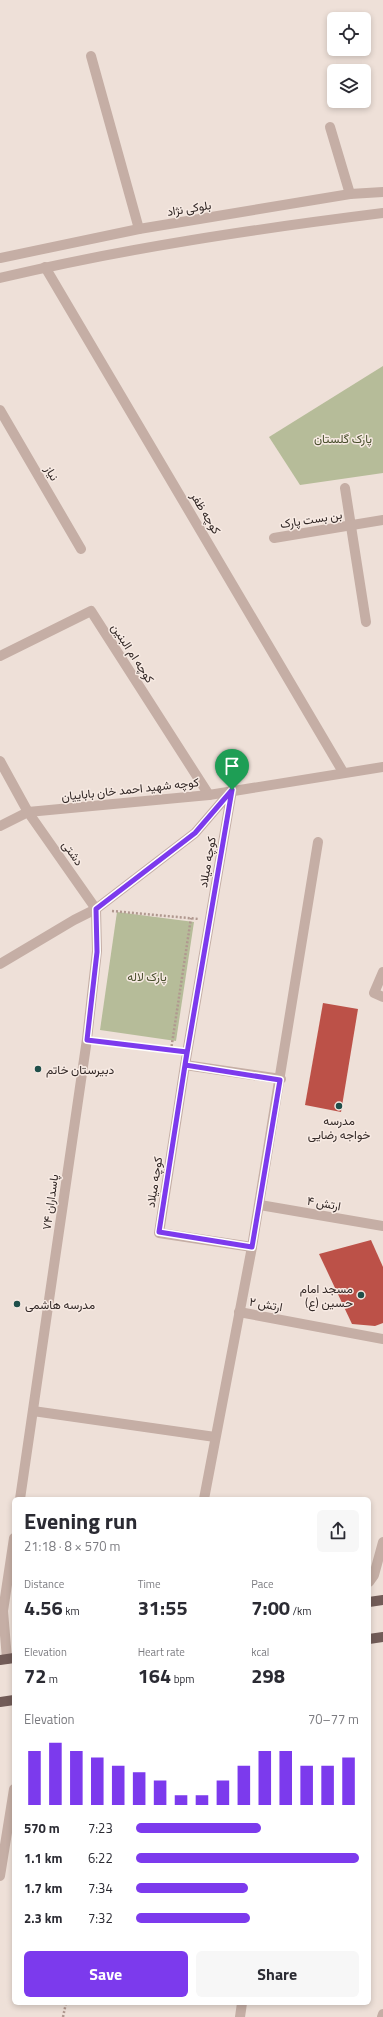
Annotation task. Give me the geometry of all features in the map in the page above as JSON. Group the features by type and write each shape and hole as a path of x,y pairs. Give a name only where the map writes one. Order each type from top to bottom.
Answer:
{"main road":[{"path":"371,1602 383,1600"},
{"path":"371,1639 383,1637"},
{"path":"0,1702 12,1700"}],"street":[{"path":"92,56 139,229"},
{"path":"330,127 350,194"},
{"name":"بلوکی نژاد","path":"0,258 139,229 350,194 383,192"},
{"path":"0,278 45,267 254,229 383,213"},
{"name":"کوچه ظفر","path":"45,267 343,772"},
{"name":"نیاز","path":"0,410 81,549"},
{"name":"بن بست پارک","path":"345,488 366,622"},
{"name":"بن بست پارک","path":"274,538 383,520"},
{"name":"کوچه ام البنین","path":"0,656 91,611 209,795"},
{"name":"دشتی","path":"0,761 28,812 96,909"},
{"name":"کوچه شهید احمد خان باباییان","path":"0,826 28,812 209,795 383,766"},
{"path":"0,964 74,920 96,909 195,833 232,790"},
{"name":"کوچه میلاد","path":"232,790 187,1052 159,1232 252,1247"},
{"path":"204,1497 260,1205 318,842"},
{"name":"پاسداران ۷۴","path":"20,1497 87,1040 97,952 96,909"},
{"path":"378,995 383,972"},
{"path":"185,1065 280,1080"},
{"name":"ارتش ۴","path":"260,1205 383,1226"},
{"name":"ارتش ۲","path":"239,1312 383,1339"},
{"path":"32,1411 215,1437"},
{"path":"371,1579 374,1575 383,1542"},
{"path":"7,1659 1,1608 12,1549"},
{"path":"0,1876 12,1801"},
{"path":"240,2017 242,2005"}],"path":[{"path":"96,909 210,920"},
{"path":"171,1050 191,918"},
{"path":"87,1040 187,1052"},
{"path":"63,2017 66,2005"}],"green space":[{"name":"پارک گلستان","path":"383,366 383,473 300,485 269,437"},
{"name":"پارک لاله","path":"117,912 194,922 176,1041 100,1030"}],"building":[{"path":"323,1003 358,1009 341,1112 305,1105"},
{"name":"مسجد امام حسین (ع)","path":"371,1240 383,1267 383,1323 375,1326 352,1324 319,1254"}],"place":[{"name":"دبیرستان خاتم","path":"38,1069"},
{"name":"مدرسه خواجه رضایی","path":"339,1106"},
{"name":"مسجد امام حسین (ع)","path":"361,1295"},
{"name":"مدرسه هاشمی","path":"17,1304"}],"route":[{"path":"232,790 185,1065 280,1080 252,1247 159,1232 187,1052 87,1040 97,952 96,909 195,833 232,790"}]}
